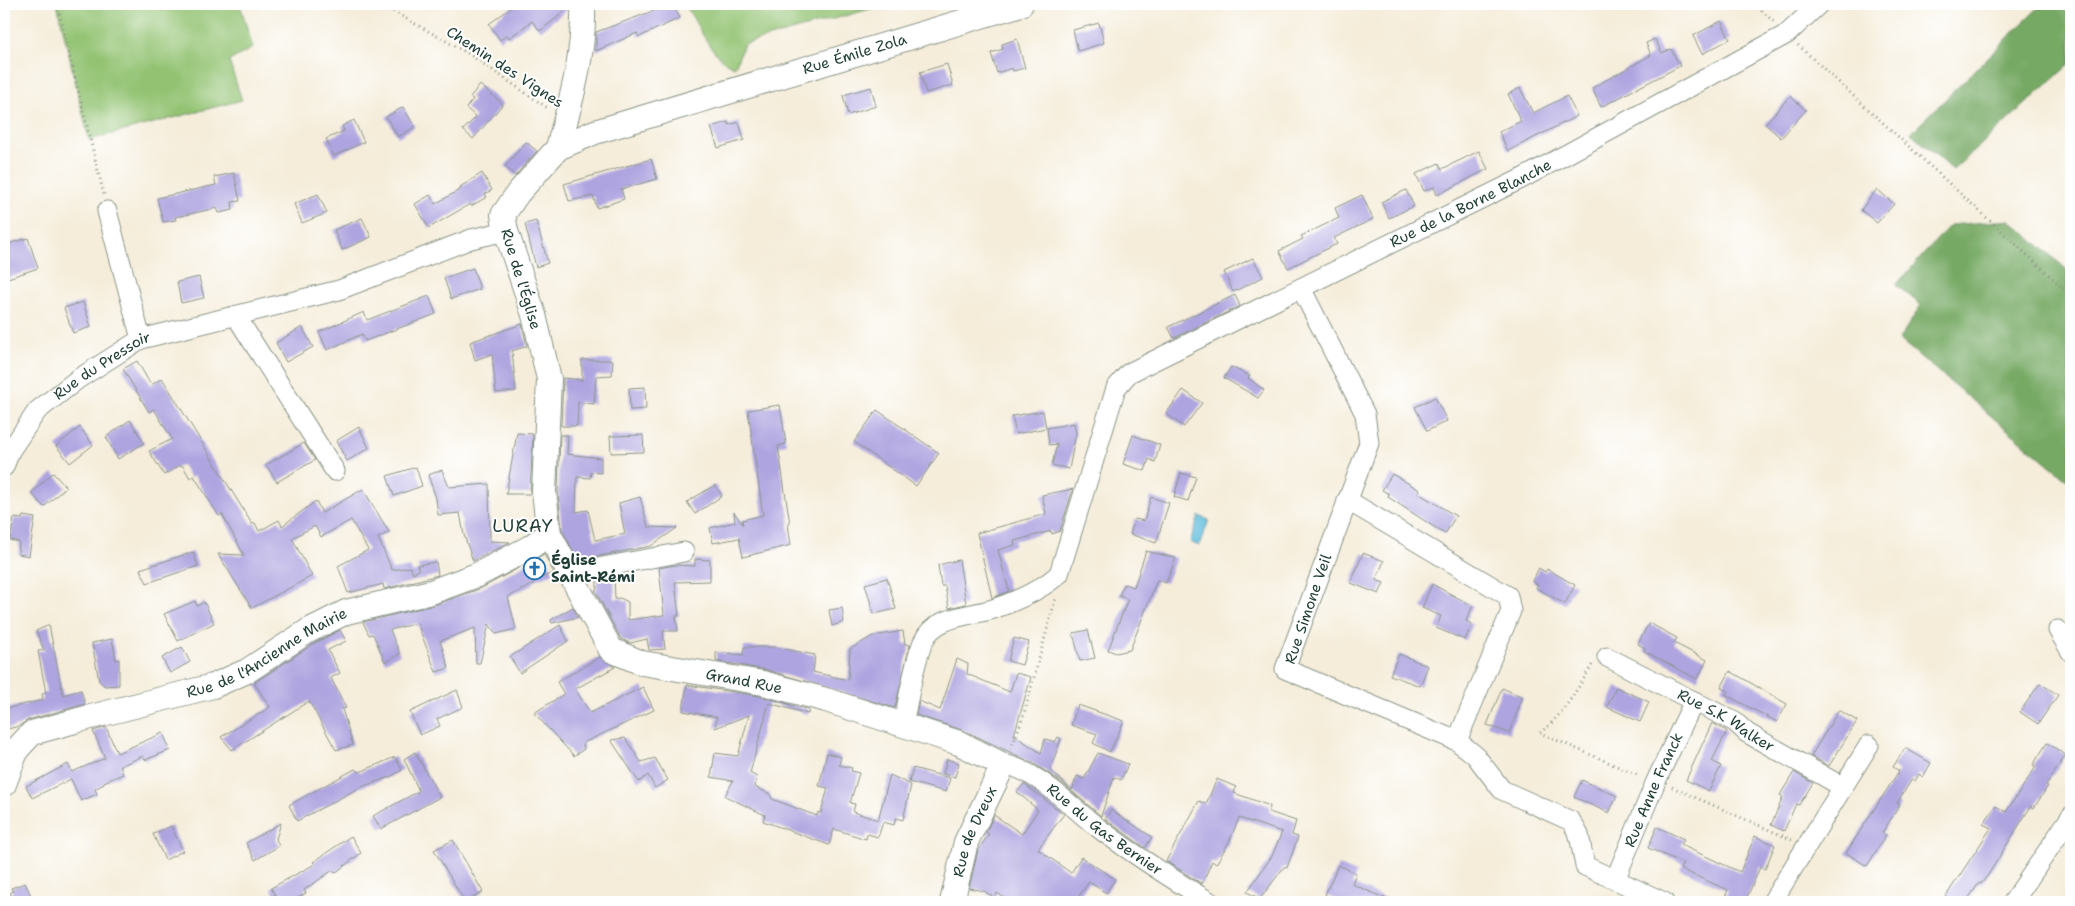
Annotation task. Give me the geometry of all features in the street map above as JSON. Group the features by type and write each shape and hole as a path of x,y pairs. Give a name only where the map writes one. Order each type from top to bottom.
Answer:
{"street":[{"path":"558,148 566,120 584,24 583,4"},
{"name":"Rue Émile Zola","path":"687,103 1022,4"},
{"name":"Rue de la Borne Blanche","path":"1059,574 1116,388 1129,373 1523,178 1787,34 1819,4"},
{"name":"Rue de l'Église","path":"549,534 544,492 548,379 534,315 506,232 503,216 518,193 558,148 596,132 687,103"},
{"path":"108,211 141,339"},
{"name":"Rue du Pressoir","path":"4,467 10,451 37,411 78,379 141,339 339,290 472,239 506,232"},
{"name":"Rue Simone Veil","path":"1301,288 1364,414 1369,443 1285,669 1458,741 1476,755 1502,790 1571,821 1579,836 1584,866 1615,880"},
{"path":"236,316 335,470"},
{"path":"1348,500 1508,596 1511,611 1458,741"},
{"name":"Grand Rue","path":"549,534 611,650 642,663 763,683 903,724 959,743 999,763"},
{"name":"Rue de l'Ancienne Mairie","path":"4,784 10,744 32,734 213,686 247,671 308,631 346,612 431,592 477,574 529,548 549,534"},
{"path":"570,573 684,552"},
{"path":"903,724 923,642 932,628 945,620 994,608 1043,588 1059,574"},
{"path":"2058,630 2071,652"},
{"name":"Rue S.K Walker","path":"1607,657 1735,722 1747,733 1843,787"},
{"name":"Rue Anne Franck","path":"1615,880 1656,781 1694,701"},
{"path":"1772,902 1869,745"},
{"name":"Rue de Dreux","path":"952,902 966,842 999,774 999,763"},
{"name":"Rue du Gas Bernier","path":"999,763 1012,765 1035,777 1144,860 1210,902"},
{"path":"2013,902 2071,816"},
{"path":"1615,880 1664,902"}],"path":[{"path":"58,4 108,211"},
{"name":"Chemin des Vignes","path":"380,4 469,54 566,120"},
{"path":"1754,4 2071,296"},
{"path":"999,763 1010,754 1023,717 1056,602 1059,574"}],"green space":[{"path":"57,4 240,4 253,48 229,61 242,100 89,140"},
{"path":"685,4 888,4 744,44 735,67 727,64 713,50"},
{"path":"2042,4 2071,4 2071,63 1953,170 1911,133"},
{"path":"2010,220 2071,273 2071,483 1899,339 1921,305 1896,285 1950,225"}],"water":[{"path":"1199,516 1209,520 1199,546 1190,542"}],"building":[{"path":"516,4 569,4 569,8 540,31 532,21 509,38 507,35 500,40 489,24"},
{"path":"652,4 672,4 680,18 639,37 637,33 596,51 596,32 656,10"},
{"path":"1721,21 1730,39 1702,54 1693,36"},
{"path":"1099,23 1104,43 1078,51 1073,30"},
{"path":"1017,39 1025,68 1013,71 1012,68 997,73 991,53 1003,49 1002,44"},
{"path":"1655,39 1662,53 1671,49 1680,66 1601,107 1592,88 1651,55 1646,43"},
{"path":"947,64 953,85 926,93 920,72"},
{"path":"480,85 503,104 473,139 463,130 476,117 466,108 473,99 470,97"},
{"path":"871,87 876,106 848,115 843,95"},
{"path":"1520,88 1533,113 1567,96 1577,116 1508,151 1499,132 1521,121 1508,94"},
{"path":"1790,96 1806,110 1781,138 1765,124"},
{"path":"403,107 415,127 398,137 386,117"},
{"path":"354,120 364,142 334,156 326,139 344,131 342,126"},
{"path":"728,122 729,125 739,122 744,140 718,148 711,127"},
{"path":"526,142 537,151 515,176 505,166"},
{"path":"1479,151 1488,169 1437,195 1434,187 1424,191 1416,174 1439,163 1442,169"},
{"path":"651,159 657,179 621,189 624,199 597,208 593,196 569,201 564,184"},
{"path":"234,173 240,201 232,202 233,210 219,213 217,208 175,217 176,220 163,222 157,198 216,185 214,177"},
{"path":"482,173 492,190 485,194 487,197 471,206 470,204 429,228 415,204 430,195 435,204 461,189 460,187"},
{"path":"1877,189 1894,204 1877,223 1861,210"},
{"path":"1406,190 1414,206 1389,218 1381,202"},
{"path":"318,194 327,213 302,223 294,204"},
{"path":"1362,195 1373,219 1334,238 1337,244 1288,268 1279,251 1303,239 1301,236 1339,218 1335,208"},
{"path":"362,218 371,237 342,250 334,230"},
{"path":"536,221 548,263 536,267 525,224"},
{"path":"28,238 38,268 8,278 4,267 4,245"},
{"path":"1253,258 1263,277 1233,292 1224,272"},
{"path":"473,268 480,289 451,299 444,278"},
{"path":"199,277 204,298 181,303 177,282"},
{"path":"1235,295 1240,306 1174,338 1168,327"},
{"path":"429,296 436,314 365,341 362,334 327,350 319,332 364,312 367,320"},
{"path":"83,302 91,327 73,333 64,308"},
{"path":"522,324 527,346 512,351 516,391 496,393 492,354 475,360 470,342"},
{"path":"302,327 313,347 286,362 276,343"},
{"path":"582,360 613,360 612,375 596,376 594,404 578,402 577,426 561,426 563,378 582,380"},
{"path":"137,361 151,385 162,378 252,524 255,523 259,531 279,520 282,526 316,501 322,513 363,489 389,532 378,538 392,570 410,567 413,573 419,570 417,565 436,562 438,575 384,589 383,584 348,593 338,566 368,550 351,520 321,537 315,526 292,538 312,576 252,608 218,554 244,555 222,514 219,516 194,476 190,478 183,466 180,465 164,475 149,451 172,439 154,409 149,412 123,369"},
{"path":"1231,367 1250,376 1248,378 1264,390 1258,398 1224,378"},
{"path":"645,387 646,409 630,410 629,388"},
{"path":"1183,390 1202,403 1184,427 1166,414"},
{"path":"1435,397 1447,421 1427,431 1415,407"},
{"path":"780,405 786,444 778,446 790,524 788,524 791,545 743,557 739,538 713,543 710,528 735,522 734,512 743,525 742,520 763,515 748,410"},
{"path":"877,410 939,453 916,486 854,442"},
{"path":"1043,411 1046,428 1016,434 1012,416"},
{"path":"130,420 144,443 118,459 106,437"},
{"path":"1074,423 1076,433 1069,469 1052,465 1057,444 1049,445 1047,428"},
{"path":"80,427 93,445 70,463 56,446"},
{"path":"359,427 369,448 347,461 336,441"},
{"path":"517,433 533,434 530,494 506,494"},
{"path":"560,435 568,435 567,454 601,458 601,473 591,472 590,478 577,477 576,512 588,510 595,540 625,534 619,503 640,497 648,527 677,528 651,546 578,560 562,530 558,491"},
{"path":"643,435 644,452 611,453 610,436"},
{"path":"1133,435 1160,445 1155,462 1149,459 1145,471 1123,464"},
{"path":"304,443 315,460 277,482 266,465"},
{"path":"416,467 422,486 394,496 387,476"},
{"path":"442,470 449,487 489,484 490,541 510,542 473,561 464,535 460,513 438,515 436,498 428,475"},
{"path":"53,473 66,487 44,507 31,493"},
{"path":"1181,473 1196,477 1188,501 1174,497"},
{"path":"1392,474 1420,490 1418,493 1456,516 1445,534 1388,497 1389,494 1382,490"},
{"path":"715,485 722,496 695,514 687,502"},
{"path":"1073,489 1060,531 1052,534 1051,531 1014,541 1015,545 998,550 1009,591 992,598 977,533 1046,514 1042,495"},
{"path":"1151,497 1169,503 1156,543 1130,534 1135,519 1144,521"},
{"path":"23,516 35,518 29,556 18,554 19,542 10,540 14,518 22,519"},
{"path":"1146,551 1176,558 1166,583 1157,580 1130,650 1116,653 1108,650 1128,599 1119,596 1124,584 1134,587"},
{"path":"193,552 198,566 147,583 140,569"},
{"path":"1363,553 1384,561 1376,580 1384,583 1379,594 1351,583"},
{"path":"544,554 554,573 535,580 532,585 508,597 516,629 496,634 489,624 480,663 476,663 475,628 440,641 449,668 436,672 417,623 390,630 400,654 385,662 373,634 369,635 363,622 434,605 482,588"},
{"path":"695,559 710,560 710,581 675,582 679,616 676,616 678,631 663,631 665,649 649,650 647,639 630,643 621,639 595,590 597,589 597,580 614,576 615,599 620,598 628,602 628,620 664,615 659,568 676,565 695,566"},
{"path":"959,560 966,604 949,608 945,586 941,586 938,565"},
{"path":"1539,568 1545,572 1547,569 1575,585 1565,604 1536,588 1538,585 1532,581"},
{"path":"887,578 896,609 874,614 865,584"},
{"path":"1432,584 1473,606 1466,621 1472,624 1465,640 1436,628 1441,616 1422,608"},
{"path":"195,601 197,606 204,602 214,623 178,641 164,614"},
{"path":"573,607 578,617 552,623 551,620"},
{"path":"842,608 844,622 832,626 829,610"},
{"path":"1649,623 1677,638 1674,643 1707,660 1697,679 1644,651 1645,648 1638,644"},
{"path":"49,625 63,695 81,690 85,704 28,720 19,726 8,729 4,709 43,700 42,694 46,693 38,651 44,650 36,631"},
{"path":"560,625 568,641 520,673 510,657"},
{"path":"340,630 346,641 328,650 340,673 331,678 346,708 342,709 353,745 336,750 309,701 232,750 221,737 270,707 254,683 315,643"},
{"path":"1088,630 1095,658 1080,661 1073,633"},
{"path":"903,631 905,644 910,645 895,708 767,670 716,661 716,652 743,655 744,647 775,647 815,655 813,672 848,680 850,649 873,636"},
{"path":"1014,638 1029,642 1022,665 1008,661"},
{"path":"112,639 116,660 119,659 119,685 105,686 99,681 92,643"},
{"path":"182,647 190,662 170,673 162,658"},
{"path":"1399,654 1428,666 1420,686 1390,675"},
{"path":"600,657 615,667 575,689 590,713 643,687 654,710 583,743 584,749 574,756 534,713 564,694 557,682"},
{"path":"957,659 968,664 967,674 1010,692 1016,673 1031,677 1014,735 1041,753 1045,739 1055,742 1058,737 1061,739 1050,770 1072,790 1077,776 1084,779 1098,753 1128,764 1121,780 1114,777 1101,816 1060,781 1033,763 965,731 916,715 919,701 940,710"},
{"path":"1730,671 1787,704 1777,722 1726,695 1728,691 1721,688"},
{"path":"2040,683 2058,695 2038,724 2020,712"},
{"path":"687,685 760,696 809,710 808,714 769,703 750,773 757,777 755,787 770,794 772,799 817,816 818,812 821,813 828,788 819,786 827,753 841,757 839,765 852,768 851,771 859,773 850,803 855,804 853,812 878,820 890,775 911,785 903,820 896,818 894,825 883,822 878,837 867,834 866,839 834,829 829,845 763,821 765,815 725,796 733,781 711,777 715,753 738,756 749,715 715,728 717,717 683,711"},
{"path":"1616,687 1649,702 1640,722 1607,707"},
{"path":"1502,688 1523,697 1509,733 1487,725"},
{"path":"457,690 463,707 437,719 440,726 420,735 410,712"},
{"path":"1078,705 1124,721 1110,752 1093,743 1097,734 1071,725"},
{"path":"1839,710 1857,721 1829,766 1811,756"},
{"path":"1712,723 1727,731 1712,761 1721,766 1709,791 1686,780"},
{"path":"106,727 117,753 163,733 170,750 145,760 143,756 120,766 123,774 104,782 104,784 95,789 97,794 81,801 71,779 32,798 26,786 68,764 72,772 105,758 93,731"},
{"path":"625,738 641,762 655,758 668,780 655,788 648,775 639,782 611,740"},
{"path":"2047,743 2066,755 2046,785 2048,786 2034,808 2031,806 1988,875 1981,884 1979,883 1966,902 1942,902 1991,828 1983,824 1996,806 2006,812 2036,767 2033,765"},
{"path":"1905,748 1931,763 1923,777 1919,774 1915,781 1912,779 1897,803 1900,805 1882,833 1886,835 1867,866 1846,853 1899,771 1893,767"},
{"path":"415,752 440,797 381,829 373,816 419,791 404,759"},
{"path":"395,757 402,770 390,777 361,787 297,821 289,805 355,769 360,772"},
{"path":"947,759 959,763 955,777 943,774"},
{"path":"913,768 950,778 946,792 909,782"},
{"path":"1794,772 1813,783 1799,805 1796,804 1784,831 1771,825 1783,797 1780,795"},
{"path":"1217,779 1236,787 1234,793 1270,806 1269,812 1296,821 1292,835 1298,837 1287,868 1284,867 1260,899 1247,892 1272,856 1282,832 1239,818 1229,842 1216,864 1212,861 1202,884 1166,861 1199,801 1206,804"},
{"path":"1582,780 1617,796 1609,813 1574,797"},
{"path":"1024,784 1064,814 1038,849 1071,873 1081,857 1115,879 1106,893 1089,882 1075,902 1011,902 997,893 995,898 984,891 969,888 978,850 989,834 986,832 994,815 1022,834 1038,810 1017,792"},
{"path":"1111,810 1152,837 1145,848 1105,819"},
{"path":"281,823 276,839 279,846 255,860 246,843"},
{"path":"171,826 183,851 165,860 153,834"},
{"path":"1657,827 1684,839 1681,845 1740,872 1755,836 1775,845 1765,869 1760,867 1745,902 1723,902 1728,890 1680,869 1683,863 1648,848"},
{"path":"351,836 361,853 335,873 333,870 304,890 306,893 291,902 279,902 271,888 315,864 313,862"},
{"path":"453,840 483,892 465,902 434,850"},
{"path":"1338,865 1356,873 1352,884 1394,902 1343,902 1325,895"},
{"path":"25,883 34,902 13,902 10,893 13,891 11,888"}],"place":[{"name":"Église Saint-Rémi","path":"535,569"}],"district":[{"name":"LURAY","path":"523,526"}]}
